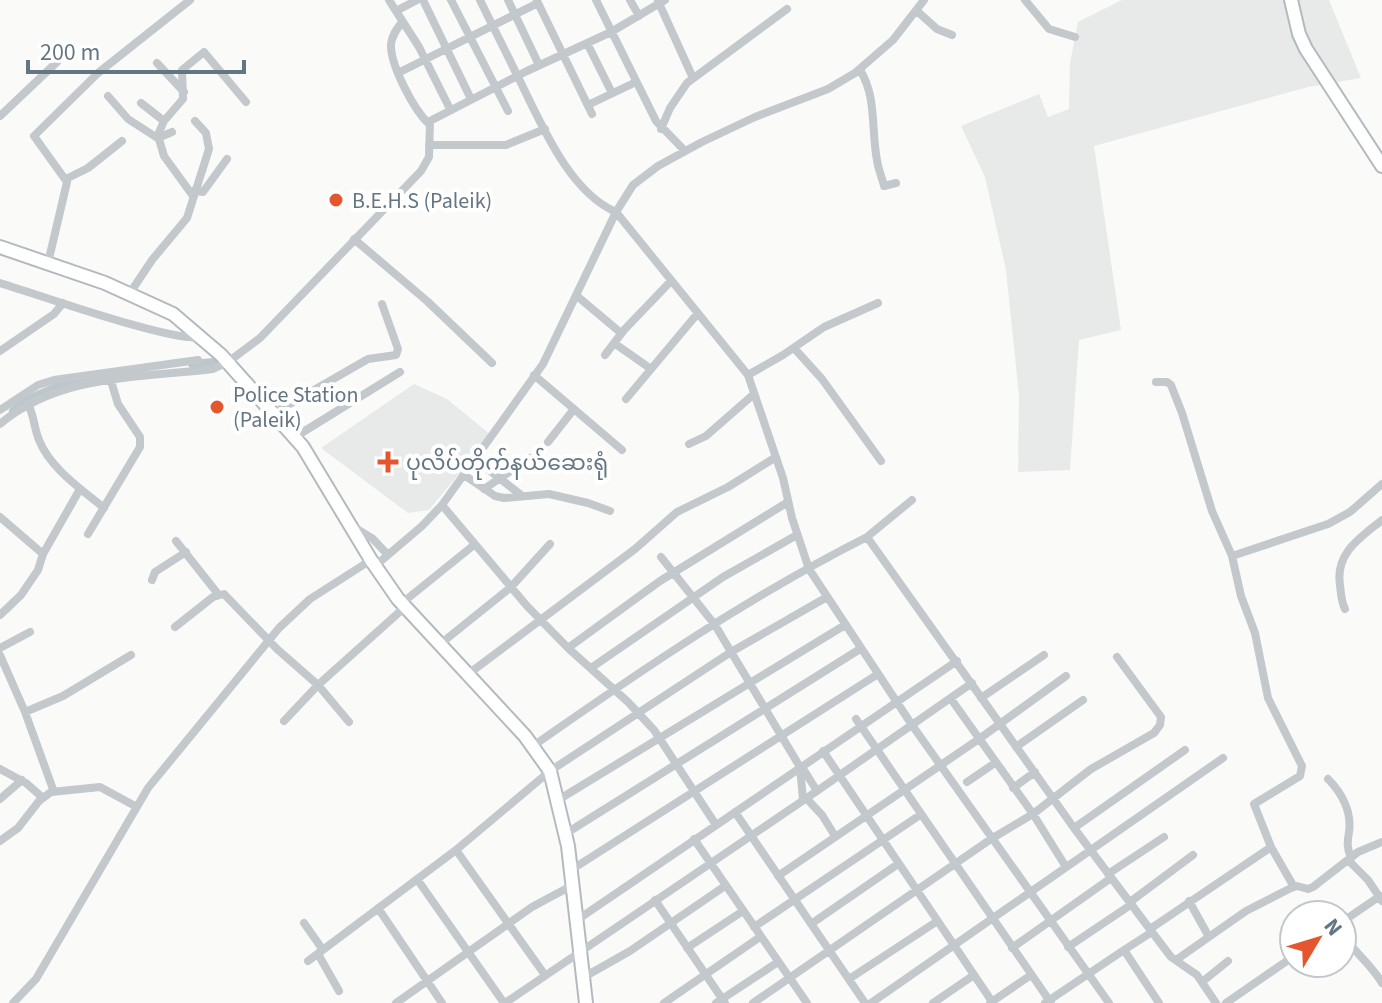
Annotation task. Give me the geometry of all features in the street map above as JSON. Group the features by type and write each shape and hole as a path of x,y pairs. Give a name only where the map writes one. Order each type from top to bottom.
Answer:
{"street":[{"path":"48,263 66,179 34,136 98,73 190,0"},
{"path":"389,0 425,59 450,109"},
{"path":"396,11 417,0"},
{"path":"423,0 471,99"},
{"path":"451,0 508,111"},
{"path":"480,0 545,129 576,180 603,207 616,212 748,375 809,569 912,725 1106,1002"},
{"path":"508,0 539,65"},
{"path":"596,0 661,129 685,151"},
{"path":"630,0 639,16"},
{"path":"13,1003 36,979 135,806 269,640 310,599 388,555 442,505 549,354 623,198 643,176 685,151 746,121 828,89 860,70 893,40 924,0"},
{"path":"1025,0 1049,29 1075,37"},
{"path":"1291,0 1306,49 1382,166"},
{"path":"398,73 538,1 590,110 612,93 636,82"},
{"path":"429,124 450,109 611,32 661,1 693,78"},
{"path":"661,129 680,91 693,78 787,9"},
{"path":"917,11 937,29 952,35"},
{"path":"0,424 11,412 60,390 86,383 213,369 228,362 260,338 421,171 429,157 429,124 417,109 398,73 391,41 402,22"},
{"path":"587,43 612,93"},
{"path":"157,137 164,121 180,103 182,69 205,52 246,102"},
{"path":"0,116 57,62"},
{"path":"157,63 182,88"},
{"path":"860,70 871,98 877,160 884,186 896,183"},
{"path":"108,96 128,119 157,137 164,156 197,193"},
{"path":"141,103 164,121"},
{"path":"130,293 188,215 197,193 209,149 206,133 195,121"},
{"path":"429,145 506,145 545,129"},
{"path":"157,137 172,132"},
{"path":"66,179 88,168 122,141"},
{"path":"197,193 227,159"},
{"path":"354,239 434,307 492,363"},
{"path":"0,247 130,293 173,314 228,362 295,437 322,476 373,563 404,605 533,746 550,771 571,870 586,1003"},
{"path":"605,355 621,333 671,281"},
{"path":"0,283 191,339 203,337"},
{"path":"577,296 621,333"},
{"path":"0,351 54,314 63,303"},
{"path":"748,375 824,327 878,303"},
{"path":"274,413 368,359 396,355 398,349 382,304"},
{"path":"626,399 698,313"},
{"path":"614,343 651,369"},
{"path":"794,348 822,379 881,461"},
{"path":"11,412 0,410 38,385 54,380 198,360"},
{"path":"295,437 400,372"},
{"path":"534,375 622,450"},
{"path":"88,534 130,466 141,441 118,404 111,381"},
{"path":"1156,382 1171,385 1215,520 1232,556 1241,596 1260,651 1268,698 1303,770 1300,776 1254,804 1271,847 1294,887"},
{"path":"689,444 706,436 754,394"},
{"path":"28,404 39,441 56,465 104,508"},
{"path":"548,442 574,409"},
{"path":"467,675 635,549 677,512 728,487 776,457"},
{"path":"484,489 530,458"},
{"path":"475,459 521,495"},
{"path":"464,475 504,498 555,495 610,511"},
{"path":"1232,556 1328,524 1350,512 1382,484"},
{"path":"0,615 24,591 38,570 43,554 80,489"},
{"path":"533,746 715,625 867,537 912,500"},
{"path":"568,648 618,609 788,502"},
{"path":"442,505 542,621 615,689 659,737 716,825"},
{"path":"0,517 43,554"},
{"path":"1345,609 1338,574 1341,561 1348,549 1382,520"},
{"path":"352,526 373,539 388,555"},
{"path":"591,668 742,565 797,535"},
{"path":"867,537 1165,952 1202,982 1216,1003"},
{"path":"176,541 218,594 232,600 269,640 318,685 349,722"},
{"path":"439,645 511,587 550,544"},
{"path":"284,721 404,605 474,545"},
{"path":"152,580 155,572 186,552"},
{"path":"661,557 715,625 781,737 817,791"},
{"path":"175,627 218,594"},
{"path":"308,961 456,850 550,771 731,652 827,597"},
{"path":"558,800 845,625"},
{"path":"0,648 30,632"},
{"path":"565,834 860,649"},
{"path":"0,655 54,792"},
{"path":"25,712 75,689 131,655"},
{"path":"981,698 1044,655"},
{"path":"753,1003 991,839 1033,814 1091,769 1154,733 1161,717 1117,657"},
{"path":"577,920 823,751 858,722 897,701 957,661"},
{"path":"571,870 878,674"},
{"path":"778,876 1066,676"},
{"path":"417,879 504,1003 972,683"},
{"path":"951,699 1033,814 1066,867"},
{"path":"1016,747 1083,700"},
{"path":"858,722 1049,1002 1189,901 1271,847"},
{"path":"1074,828 1185,750"},
{"path":"823,751 992,1003 1031,975"},
{"path":"735,812 868,1003 954,947 1223,758"},
{"path":"967,782 995,763"},
{"path":"801,766 804,799 822,815 835,836"},
{"path":"0,769 22,780 43,798"},
{"path":"1013,788 1035,772"},
{"path":"1328,779 1346,805 1350,831 1347,846 1349,859 1381,898 1358,912"},
{"path":"0,799 22,780"},
{"path":"0,841 18,828 43,798 54,792 100,787 135,806"},
{"path":"754,927 920,815"},
{"path":"1012,948 1164,837"},
{"path":"694,839 807,1003"},
{"path":"1284,892 1294,894 1308,889 1349,859 1382,842"},
{"path":"456,850 545,975"},
{"path":"1068,947 1193,855"},
{"path":"811,924 898,864"},
{"path":"396,1003 532,907 573,885"},
{"path":"584,977 601,970 725,886"},
{"path":"1176,960 1246,911 1294,887 1308,889"},
{"path":"655,900 721,1002 778,962"},
{"path":"1189,901 1209,937"},
{"path":"378,908 442,1003"},
{"path":"687,948 743,911"},
{"path":"849,979 936,922"},
{"path":"304,923 339,991"},
{"path":"664,1003 760,937"},
{"path":"1124,950 1159,1003"},
{"path":"1358,955 1373,967 1382,983"},
{"path":"1202,982 1228,961"},
{"path":"1226,1003 1278,967"},
{"path":"933,1003 974,975"}],"shaded area":[{"path":"1122,0 1329,0 1361,78 1308,87 1094,146 1121,330 1079,340 1070,470 1018,472 1019,396 1006,270 985,177 961,126 1039,94 1048,117 1069,109 1070,63 1078,22"},
{"path":"414,384 447,399 491,435 429,510 408,513 321,448"}],"waterway":[{"path":"192,364 214,362"},
{"path":"13,411 50,390 91,378"}],"place":[{"name":"B.E.H.S (Paleik)","path":"336,200"},
{"name":"Police Station (Paleik)","path":"217,407"},
{"name":"ပုလိပ်တိုက်နယ်ဆေးရုံ","path":"388,462"}]}
